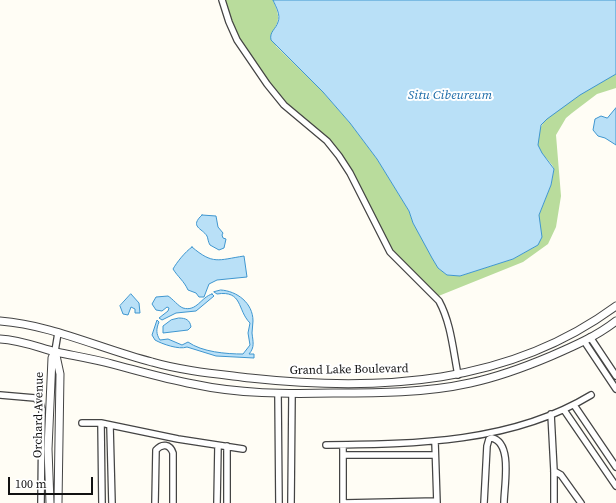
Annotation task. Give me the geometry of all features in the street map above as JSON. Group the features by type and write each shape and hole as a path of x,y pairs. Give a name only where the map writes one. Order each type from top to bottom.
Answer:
{"street":[{"path":"222,0 228,22 237,40 267,84 284,105 327,141 335,151 350,173 390,252 439,301 444,311 458,375"},
{"name":"Grand Lake Boulevard","path":"0,321 36,327 153,362 208,372 259,379 307,383 393,382 458,375 507,362 555,344 579,331 616,306"},
{"name":"Grand Lake Boulevard","path":"0,339 31,344 55,352 194,384 232,391 308,394 398,391 469,383 533,363 587,339 616,321"},
{"name":"Orchard Avenue","path":"50,503 49,441 52,358 55,352 58,333"},
{"path":"587,339 616,376"},
{"path":"587,339 616,389"},
{"name":"Orchard Avenue","path":"55,352 60,374 58,503"},
{"path":"258,393 259,379"},
{"path":"307,383 308,394"},
{"path":"278,394 279,503"},
{"path":"291,503 292,394"},
{"path":"0,395 35,398 40,403 42,409 41,503"},
{"path":"326,445 435,442 483,435 515,428 564,410 591,395"},
{"path":"574,405 616,467"},
{"path":"564,410 616,486"},
{"path":"551,414 554,503"},
{"path":"82,423 102,423 110,426 218,446 243,449"},
{"path":"102,423 102,503"},
{"path":"110,426 112,503"},
{"path":"484,503 486,450 488,442 492,438 502,444 506,452 504,503"},
{"path":"343,445 344,503 437,502 435,442"},
{"path":"155,503 156,450 161,445 165,444 172,448 173,453 172,503"},
{"path":"217,503 218,446"},
{"path":"227,446 227,503"},
{"path":"343,455 435,455"},
{"path":"554,471 561,475 581,503"}],"green space":[{"path":"222,0 273,0 278,17 277,24 272,33 276,46 323,92 350,123 377,159 409,211 413,223 438,268 447,275 460,276 513,259 538,245 539,215 551,185 554,169 538,146 538,138 541,127 547,119 565,104 616,74 616,88 597,94 572,113 566,118 556,135 561,196 556,227 548,244 523,262 436,297 390,252 339,156 284,105 237,40"}],"water":[{"name":"Situ Cibeureum","path":"273,0 616,0 616,74 580,95 541,125 538,145 554,169 551,185 539,215 542,237 538,245 513,259 460,276 447,275 438,268 413,223 409,211 377,159 350,123 323,92 271,40 271,35 279,19 278,11"},
{"path":"616,108 616,145 605,138 598,136 593,130 595,119 601,116 607,118"},
{"path":"202,215 216,216 218,227 223,233 223,238 226,239 224,248 219,250 210,245 205,233 198,227 198,219"},
{"path":"192,247 205,257 216,260 244,256 247,277 217,280 209,284 204,297 199,297 196,293 188,290 173,269 181,257"},
{"path":"221,290 233,293 243,299 250,309 253,321 253,344 249,354 254,354 254,358 216,356 187,347 180,348 171,346 155,340 152,335 157,320 159,322 157,334 160,340 168,339 182,345 188,342 207,350 222,353 243,354 250,345 248,333 250,323 235,298 231,295 217,294 214,292"},
{"path":"131,294 139,303 140,313 135,313 135,309 131,307 128,315 123,314 120,306"},
{"path":"212,294 214,296 196,311 176,313 162,320 159,318 168,311 169,308 167,307 162,311 156,310 152,304 156,297 168,296 181,307 188,309 192,308"},
{"path":"184,318 187,320 191,327 188,330 163,333 163,326 171,320"}]}
